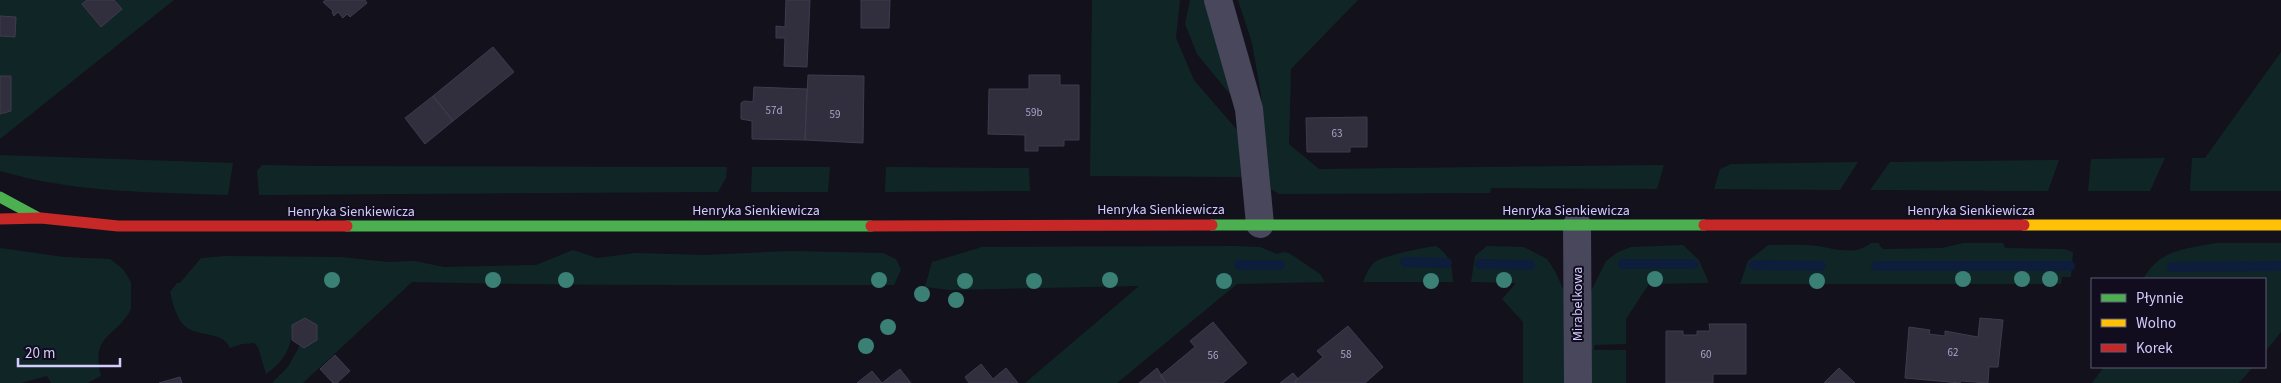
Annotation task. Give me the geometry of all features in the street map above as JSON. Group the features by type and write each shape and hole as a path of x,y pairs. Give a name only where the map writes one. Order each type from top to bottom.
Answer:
{"street":[{"path":"1218,0 1249,109 1260,224"},
{"name":"Henryka Sienkiewicza","path":"0,197 41,218"},
{"name":"Henryka Sienkiewicza","path":"0,219 41,218 118,226 2281,225"},
{"name":"Mirabelkowa","path":"1577,225 1578,383"}],"green space":[{"path":"0,0 174,0 0,139"},
{"path":"1092,0 1180,0 1176,38 1194,80 1238,131 1241,177 1090,176"},
{"path":"1190,0 1213,0 1234,99 1197,54 1185,24"},
{"path":"1238,0 1358,0 1291,69 1289,144 1319,169 1664,165 1657,189 1491,188 1490,193 1279,194 1271,189 1261,94 1252,43"},
{"path":"2281,52 2281,191 2190,191 2192,158 2205,158"},
{"path":"0,155 233,163 228,195 113,190 56,184 0,171"},
{"path":"2165,158 2150,191 2088,191 2091,159"},
{"path":"2059,160 2048,191 1870,190 1890,162"},
{"path":"1858,162 1840,190 1714,189 1720,169 1731,164"},
{"path":"262,165 727,167 726,178 718,192 259,195 257,171"},
{"path":"752,167 830,167 828,192 751,192"},
{"path":"886,167 1029,168 1030,191 885,192"},
{"path":"1871,243 1879,243 1883,249 1942,248 1963,243 2003,243 2005,248 2064,249 2073,252 2071,277 2062,277 2061,284 1740,284 1748,261 1768,245 1812,245 1839,250 1852,250 1865,247"},
{"path":"2216,243 2281,243 2281,332 2266,351 2266,278 2144,278 2150,269 2165,256 2184,249"},
{"path":"1683,245 1699,260 1709,283 1649,284 1626,319 1626,344 1594,345 1594,350 1626,350 1626,383 1587,383 1587,299 1606,261 1618,252 1631,247"},
{"path":"1436,246 1445,254 1450,262 1453,282 1363,282 1371,266 1379,260 1404,252"},
{"path":"1487,246 1524,247 1547,259 1555,271 1568,300 1569,383 1523,383 1523,322 1502,299 1516,283 1471,282 1475,256"},
{"path":"982,247 1260,247 1277,254 1289,253 1320,274 1325,282 1237,284 1117,383 1025,383 1139,286 950,290 925,287 932,262"},
{"path":"0,248 64,257 110,259 123,269 131,282 131,309 102,344 99,352 101,376 88,383 51,383 47,376 21,383 0,383"},
{"path":"573,250 597,258 636,253 706,255 790,251 883,253 896,259 901,270 894,285 593,285 412,282 303,383 272,383 288,367 300,345 317,340 317,325 305,318 292,325 291,340 283,359 266,374 258,347 254,343 230,348 222,339 186,327 177,315 170,292 201,258 226,256 341,257 388,262 415,261 444,267 536,265"},
{"path":"2103,368 2252,368 2239,383 2092,383"}],"building":[{"path":"87,0 114,0 122,9 101,27 82,4"},
{"path":"326,0 365,0 367,3 350,17 347,14 343,18 338,12 334,16 333,11 323,2"},
{"path":"786,0 810,0 807,67 784,66 785,38 776,38 776,26 785,27"},
{"path":"861,0 890,0 889,28 861,28"},
{"path":"0,16 16,17 15,37 0,36"},
{"path":"493,47 514,72 453,121 433,96"},
{"path":"808,75 864,76 863,143 805,140"},
{"path":"1029,75 1060,75 1060,85 1079,85 1079,140 1064,140 1064,146 1038,146 1038,151 1025,151 1025,135 988,134 989,89 1029,89"},
{"path":"0,76 11,76 11,111 0,114"},
{"path":"754,87 807,89 805,140 752,139 752,121 741,119 741,103 744,101 753,102"},
{"path":"433,96 453,121 425,144 405,118"},
{"path":"1367,117 1367,147 1350,147 1350,152 1307,152 1306,118"},
{"path":"305,318 317,325 317,340 304,348 292,340 292,325"},
{"path":"1980,318 2003,320 1998,367 1989,367 1988,383 1961,381 1960,383 1905,378 1909,327 1930,330 1929,334 1945,336 1945,331 1978,337"},
{"path":"1213,322 1247,363 1223,383 1166,383 1160,376 1195,347 1190,341"},
{"path":"1709,324 1746,324 1746,374 1713,374 1713,383 1666,383 1666,331 1683,331 1683,335 1697,335 1697,331 1710,331"},
{"path":"1348,326 1383,367 1365,383 1296,383 1295,381 1323,357 1317,351"},
{"path":"335,355 350,371 337,383 333,383 320,369"},
{"path":"981,364 993,379 1006,368 1018,383 969,383 965,377"},
{"path":"1157,368 1166,383 1139,383"},
{"path":"1839,368 1855,383 1824,383"},
{"path":"900,369 911,383 882,383"},
{"path":"872,371 882,383 857,383"},
{"path":"1293,373 1298,379 1295,381 1296,383 1280,383"},
{"path":"180,377 182,383 159,383"}],"waterway":[{"path":"1405,262 1447,263"},
{"path":"1480,264 1530,265"},
{"path":"1623,264 1693,264"},
{"path":"1239,265 1280,265"},
{"path":"1754,265 1821,266"},
{"path":"1876,266 2070,266"},
{"path":"2172,267 2281,266"}],"traffic: fast":[{"path":"0,197 37,217"},
{"path":"1212,225 1704,225"},
{"path":"347,226 871,226"}],"traffic: slow":[{"path":"2024,225 2281,225"}],"traffic: jam":[{"path":"0,219 41,218 118,226 347,226"},
{"path":"871,226 1212,225"},
{"path":"1704,225 2024,225"}]}
